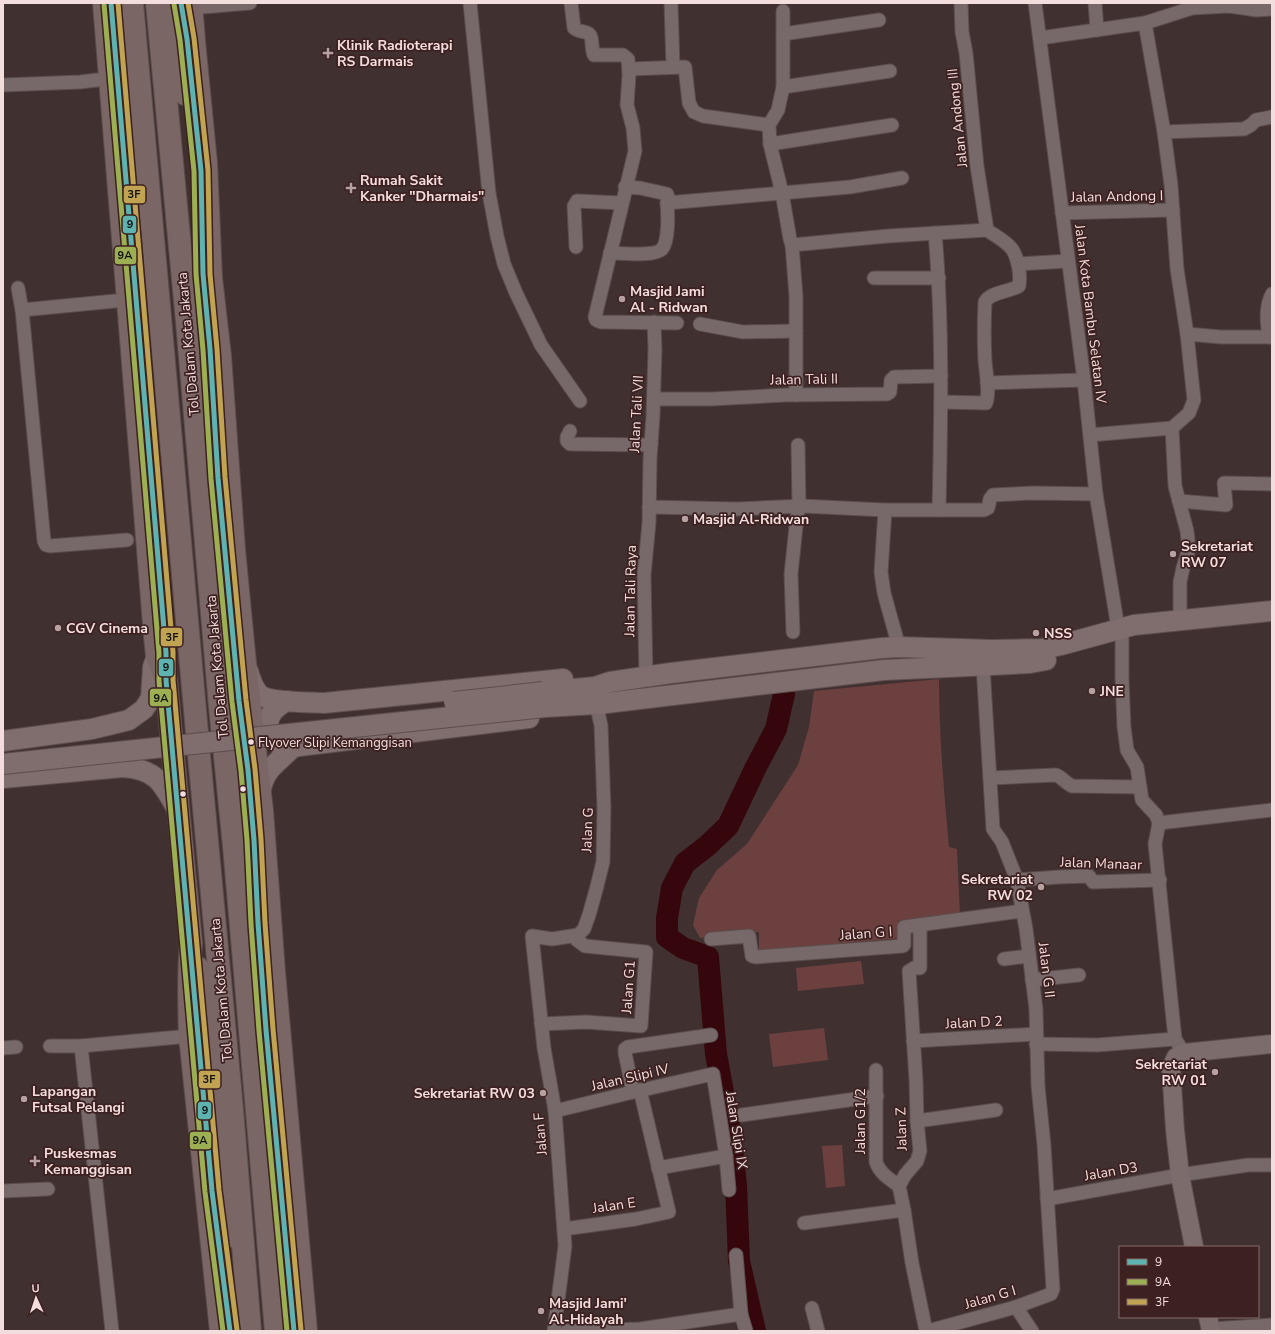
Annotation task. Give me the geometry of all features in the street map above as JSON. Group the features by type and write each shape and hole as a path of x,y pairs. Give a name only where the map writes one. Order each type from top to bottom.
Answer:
{"highway":[{"path":"90,3 97,80 113,190 157,656 166,680 191,943 204,994 218,1162 225,1211 232,1244 244,1267"},
{"path":"104,3 113,190 115,301 137,540 148,552"},
{"name":"Tol Dalam Kota Jakarta","path":"132,3 160,325 233,1116 250,1331"},
{"name":"Tol Dalam Kota Jakarta","path":"157,3 276,1331"},
{"path":"168,3 174,26 184,89 202,238 211,278"},
{"path":"191,6 205,156 211,278 220,356 234,550 260,793 276,995 306,1331"},
{"path":"160,325 186,322"},
{"path":"191,943 188,992 190,1036 221,1331"}],"main road":[{"path":"287,701 278,706 271,714 268,723 269,734 274,742 282,748 293,748 553,716 594,709 884,670 984,666 1045,660 1120,634 1134,625 1272,611"},
{"path":"3,764 544,700 610,682 882,648 899,647 992,650 1042,649 1120,634 1186,631 1272,624"},
{"path":"3,741 99,728 129,720 144,709 151,698 153,667 157,656"},
{"path":"245,663 259,694 268,698 287,701 324,703 585,677 610,682"},
{"path":"3,753 544,700 594,709"},
{"path":"99,728 109,733 114,742 116,751 114,761 107,769"},
{"path":"260,793 264,776 274,764 293,748"},
{"path":"3,778 123,767 137,768 151,774 164,787 178,812"}],"street":[{"path":"191,6 250,3"},
{"path":"470,3 489,193 504,264 541,345 580,401"},
{"path":"571,3 574,28 577,31 588,33 590,35 592,39 591,49 594,55 623,55 628,59 627,105 633,128 635,151 625,187 595,317 596,320 601,322 677,323"},
{"path":"671,3 673,67"},
{"name":"Jalan Andong III","path":"961,3 962,32 966,53 977,166 987,230"},
{"name":"Jalan Kota Bambu Selatan IV","path":"1036,3 1084,380 1096,494 1120,634 1124,727 1128,750 1137,767 1142,800 1156,815 1159,823"},
{"path":"1095,3 1097,30"},
{"path":"1040,38 1146,23 1184,7 1229,6 1257,10 1272,10"},
{"path":"783,11 783,87 778,110 769,125 770,144 794,244 796,296 796,395"},
{"path":"783,34 879,20"},
{"path":"1090,435 1172,428 1189,413 1194,400 1187,334 1177,269 1173,210 1164,132 1146,23"},
{"path":"628,69 682,67 686,69 689,103 694,112 703,116 769,125"},
{"path":"783,87 890,71"},
{"path":"3,85 97,80"},
{"path":"1164,132 1244,129 1256,120 1272,116"},
{"path":"770,144 892,125"},
{"path":"667,203 850,187 902,178"},
{"path":"610,253 648,254 662,250 665,244 667,194 640,188 625,187"},
{"path":"576,247 574,206 577,201 622,204"},
{"name":"Jalan Andong I","path":"1062,213 1173,210"},
{"path":"794,244 987,230 1011,248 1015,254 1018,264 1020,274 1019,286 991,296 987,298 985,302 984,335 987,384 986,404 941,402"},
{"path":"935,233 939,278 941,376 939,510"},
{"path":"1018,264 1068,260"},
{"path":"874,278 939,278"},
{"path":"18,288 22,310 44,541 46,545 50,546 127,540"},
{"path":"1187,334 1221,337 1270,337 1267,319 1269,300 1272,294"},
{"path":"22,310 115,301"},
{"name":"Jalan Tali VII","path":"649,507 650,459 654,399 654,322"},
{"path":"700,324 743,332 796,331"},
{"name":"Jalan Tali II","path":"654,399 711,399 796,395 887,394 890,392 891,380 894,377 941,376"},
{"path":"987,384 1084,380"},
{"path":"1172,428 1175,486 1187,531 1188,546 1188,552 1180,582 1180,620"},
{"path":"570,431 567,437 567,441 570,444 626,446 651,445"},
{"path":"793,632 791,574 799,506 798,445"},
{"path":"1179,501 1226,505 1224,483 1272,484"},
{"path":"649,507 737,509 799,506 885,510 984,510 988,508 990,499 993,495 1033,493 1096,494"},
{"name":"Jalan Tali Raya","path":"646,677 644,575 649,507"},
{"path":"885,510 881,572 884,593 899,647"},
{"name":"Jalan G II","path":"984,666 994,829 1002,842 1017,880 1026,928 1036,1009 1038,1086 1044,1145 1053,1285"},
{"name":"Jalan G","path":"575,936 580,935 589,915 603,862 604,780 601,725 594,709"},
{"path":"990,778 1056,774 1072,786 1140,788"},
{"path":"1194,1246 1180,1175 1175,1130 1171,1068 1180,1046 1155,844 1159,823 1272,810"},
{"name":"Jalan Manaar","path":"1017,880 1089,876 1093,882 1160,880"},
{"name":"Jalan G I","path":"711,939 749,936 752,956 756,957 903,946 904,927 1022,911"},
{"name":"Jalan Z","path":"899,1186 904,1174 917,1160 920,1151 909,971 914,968 920,968 920,925"},
{"name":"Jalan F","path":"554,1331 565,1246 555,1111 541,1024 532,936 552,939 575,936"},
{"name":"Jalan G1","path":"541,1024 586,1022 640,1026 646,952 585,946 577,940 575,936"},
{"path":"1004,959 1029,956"},
{"path":"1032,980 1079,975"},
{"path":"710,1035 628,1046 625,1049 625,1053 658,1168 726,1156"},
{"path":"50,1046 81,1046 190,1036"},
{"name":"Jalan D 2","path":"913,1041 1036,1039 1104,1044 1180,1046"},
{"path":"1180,1046 1272,1044"},
{"path":"81,1046 112,1331"},
{"path":"3,1048 16,1047"},
{"name":"Jalan G1/2","path":"876,1070 876,1162 882,1174 899,1186"},
{"name":"Jalan Slipi IV","path":"555,1111 712,1074"},
{"name":"Jalan Slipi IX","path":"712,1074 726,1156 729,1190"},
{"path":"742,1115 877,1096"},
{"path":"917,1121 996,1110"},
{"name":"Jalan D3","path":"1047,1199 1180,1175 1248,1165 1272,1165"},
{"name":"Jalan E","path":"564,1229 636,1219 669,1212 658,1168"},
{"path":"899,1186 912,1263 927,1331"},
{"path":"3,1191 48,1189"},
{"path":"804,1223 904,1210"},
{"path":"736,1255 741,1314 746,1331"},
{"name":"Jalan G I","path":"927,1331 1016,1306 1051,1294 1053,1285"},
{"path":"1016,1306 1032,1331"},
{"path":"812,1308 818,1331"},
{"path":"567,1331 640,1329 741,1314"},
{"path":"1210,1326 1272,1325"}],"shaded area":[{"path":"939,679 941,742 947,826 949,847 957,849 960,917 898,921 901,938 759,951 759,932 700,938 693,925 699,898 717,870 747,844 798,765 809,727 814,691"},
{"path":"861,961 864,984 798,991 796,968"},
{"path":"824,1028 828,1060 773,1067 769,1034"},
{"path":"842,1145 845,1186 826,1188 822,1146"}],"waterway":[{"path":"755,1331 739,1261 736,1185 730,1130 716,1054 708,957 683,948 667,937 667,918 672,888 685,863 707,846 728,826 776,729 784,694"}],"transit line":[{"name":"9","path":"111,3 166,653 166,680 212,1191 230,1331"},
{"name":"3F","path":"118,3 173,652 173,680 219,1190 237,1330"},
{"name":"9","path":"181,3 187,39 201,171 203,274 210,349 218,478 239,701 248,770 266,1030 294,1331"},
{"name":"3F","path":"188,3 194,38 208,170 210,274 217,349 225,477 246,700 255,769 273,1029 301,1330"},
{"name":"9A","path":"104,4 159,653 159,681 205,1192 223,1331"},
{"name":"9A","path":"174,4 180,40 194,171 196,274 203,350 211,479 232,702 241,771 247,840 251,924 259,1031 287,1331"}],"place":[{"name":"Klinik Radioterapi RS Darmais","path":"328,53"},
{"name":"Rumah Sakit Kanker \"Dharmais\"","path":"351,188"},
{"name":"Masjid Jami Al - Ridwan","path":"622,299"},
{"name":"Masjid Al-Ridwan","path":"685,519"},
{"name":"Sekretariat RW 07","path":"1173,554"},
{"name":"CGV Cinema","path":"58,628"},
{"name":"NSS","path":"1036,633"},
{"name":"JNE","path":"1092,691"},
{"name":"Flyover Slipi Kemanggisan","path":"251,742"},
{"name":"Sekretariat RW 02","path":"1041,887"},
{"name":"Sekretariat RW 01","path":"1215,1072"},
{"name":"Sekretariat RW 03","path":"543,1093"},
{"name":"Lapangan Futsal Pelangi","path":"24,1099"},
{"name":"Puskesmas Kemanggisan","path":"35,1161"},
{"name":"Masjid Jami' Al-Hidayah","path":"541,1311"}]}
